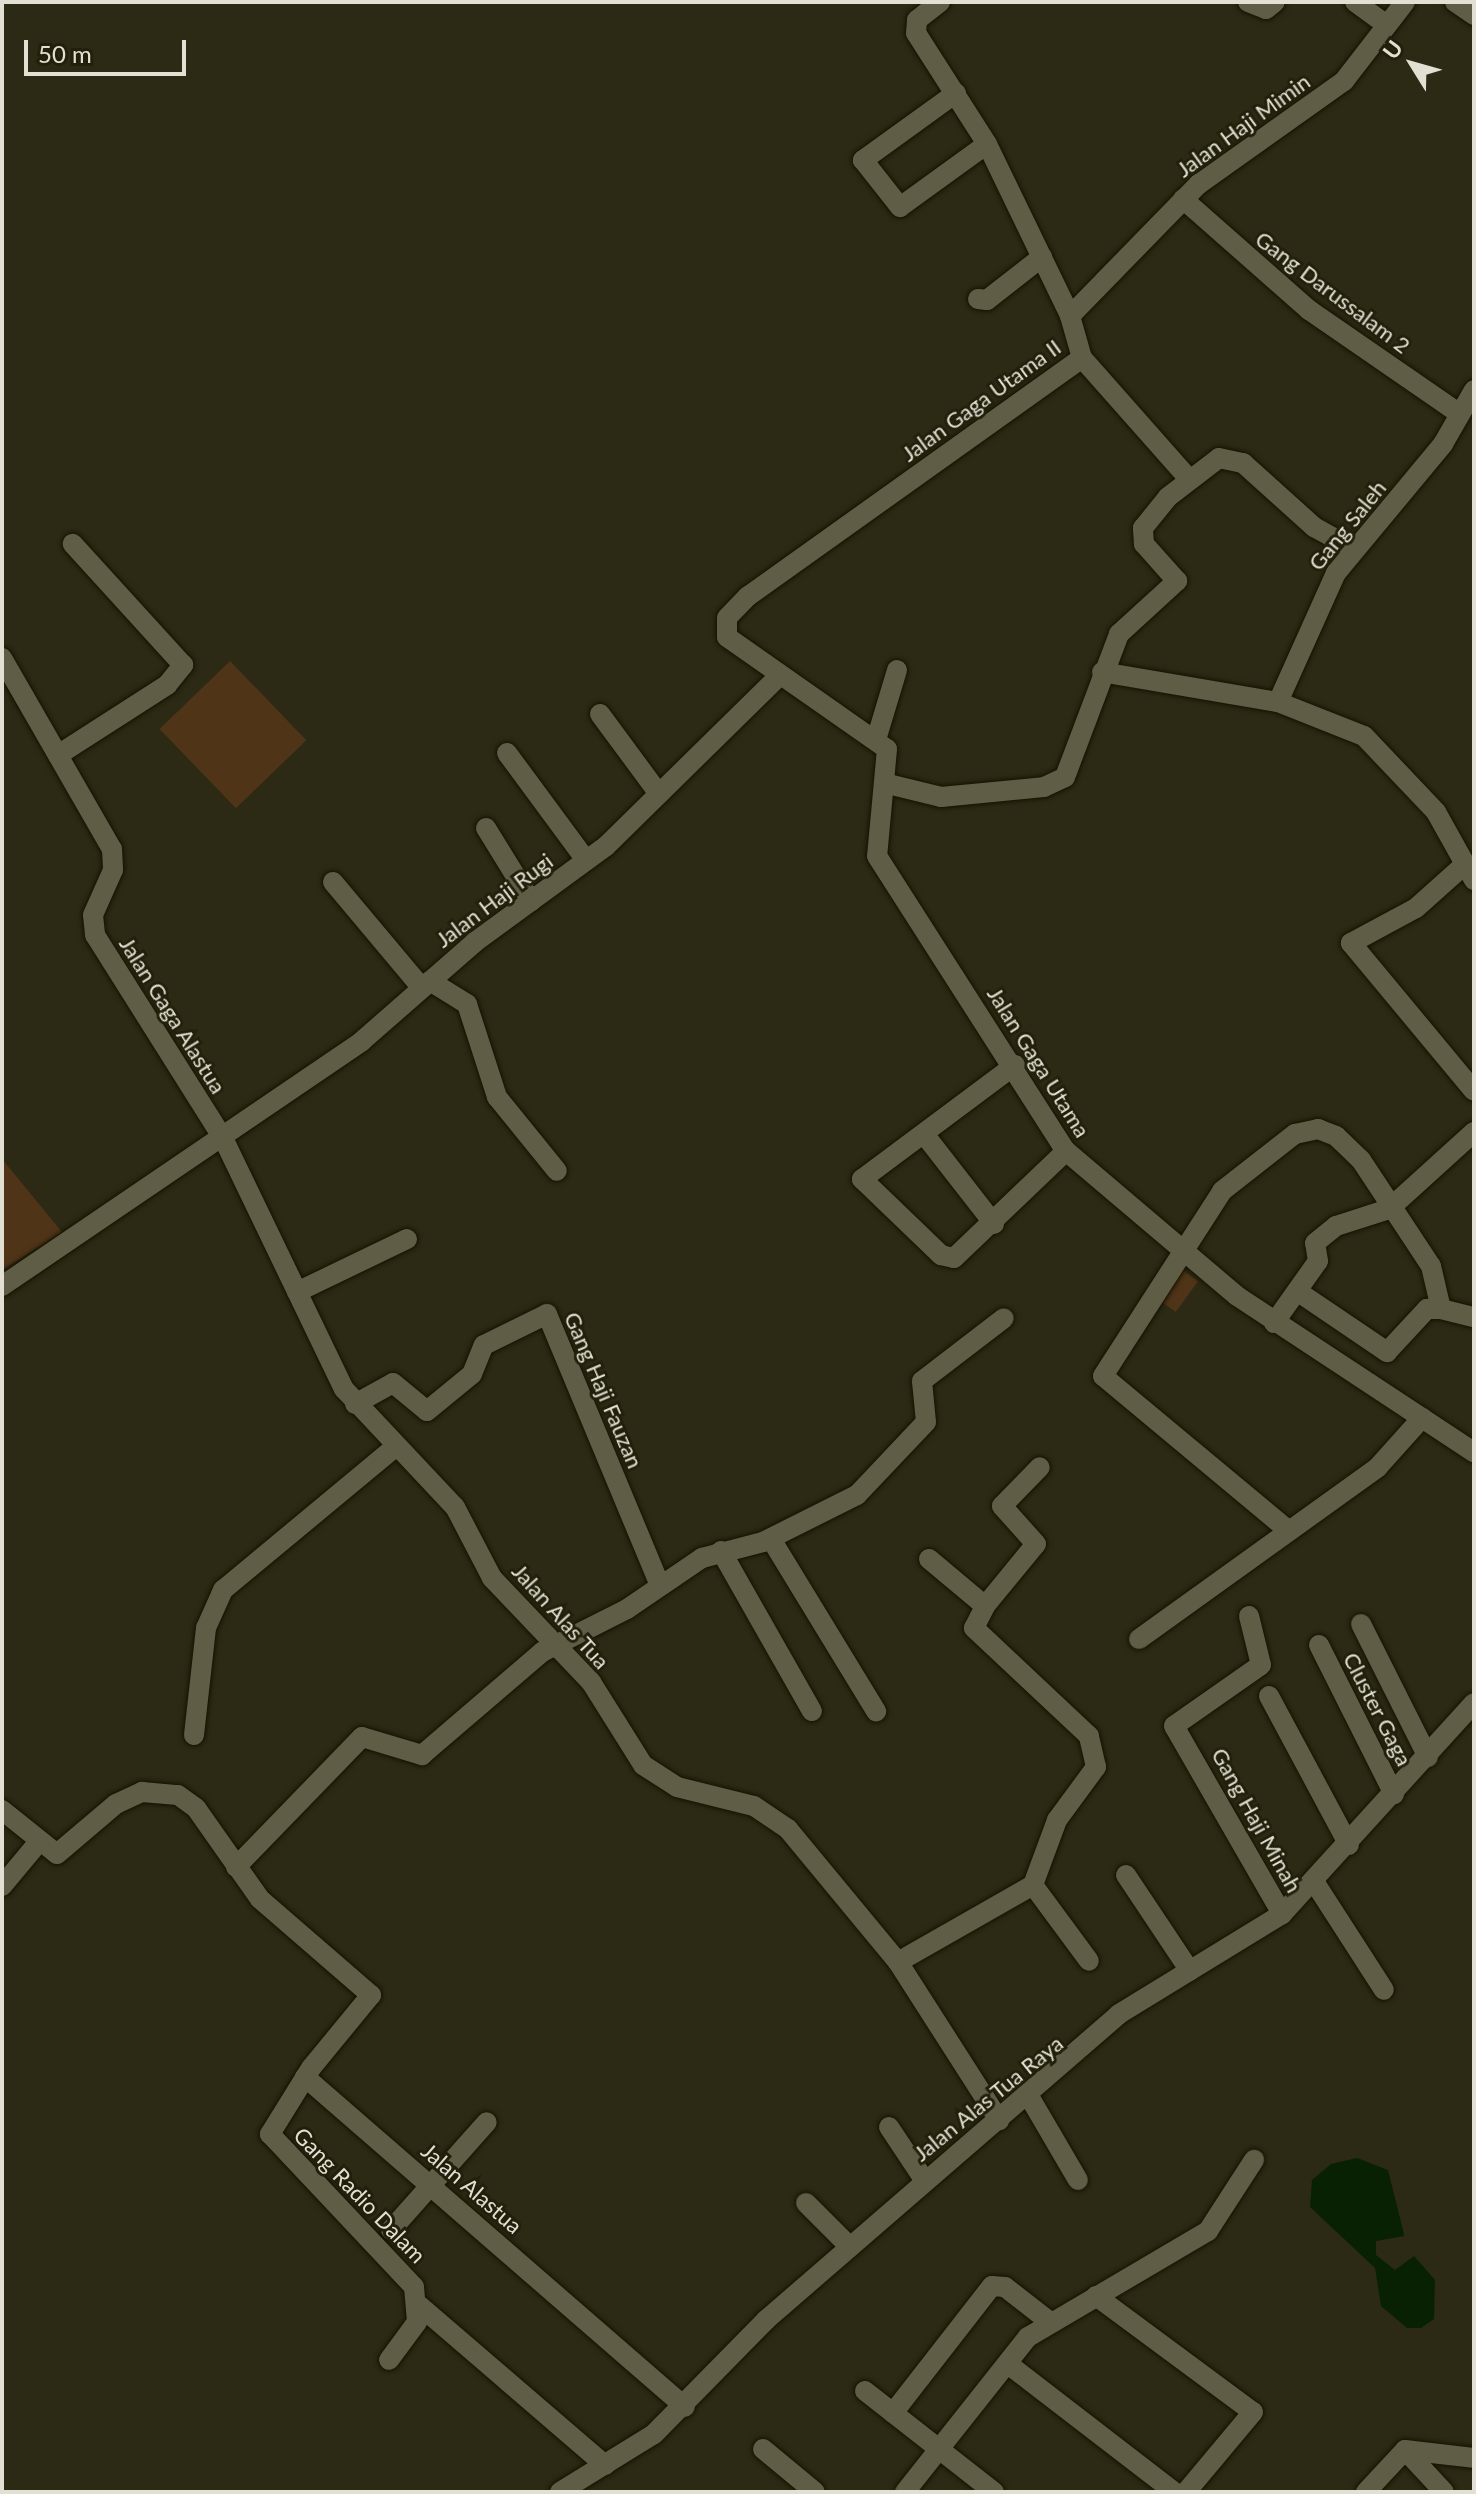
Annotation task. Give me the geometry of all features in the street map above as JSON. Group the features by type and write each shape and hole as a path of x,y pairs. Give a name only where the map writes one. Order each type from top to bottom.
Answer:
{"street":[{"name":"Jalan Gaga Utama II","path":"777,678 731,645 725,629 731,612 1082,358 1070,316 987,144 916,33 917,20 940,2"},
{"path":"1248,2 1266,9 1275,2"},
{"path":"1355,2 1387,25"},
{"name":"Jalan Haji Mimin","path":"1070,316 1183,199 1344,81 1405,2"},
{"path":"956,93 863,160 900,207 987,144"},
{"name":"Gang Darussalam 2","path":"1183,199 1309,310 1460,414"},
{"path":"978,299 1042,257"},
{"path":"1082,358 1188,478"},
{"name":"Gang Saleh","path":"1278,702 1317,607 1354,549 1460,414 1474,390"},
{"path":"884,783 941,797 1054,782 1078,756 1102,672 1125,624 1175,586 1176,576 1144,544 1143,528 1188,478 1219,458 1235,459 1314,527 1354,549"},
{"path":"58,755 167,685 183,665 73,544"},
{"name":"Jalan Gaga Alastua","path":"2,658 114,855 93,915 95,935 224,1140"},
{"path":"777,678 876,740 897,670"},
{"path":"1102,672 1278,702 1364,736 1436,812 1469,873 1416,908 1351,943 1474,1091"},
{"name":"Jalan Haji Rugi","path":"2,1286 224,1140 362,1041 426,984 586,860 659,794 777,678"},
{"path":"600,714 659,794"},
{"name":"Jalan Gaga Utama","path":"876,740 889,757 874,840 882,866 1015,1065 1066,1151 1179,1252 1274,1323 1473,1450"},
{"path":"507,753 586,860"},
{"path":"486,828 531,901"},
{"path":"333,882 426,984 467,1004 497,1097 557,1171"},
{"path":"1015,1065 862,1179 947,1258 994,1224 1066,1151"},
{"path":"1289,1531 1103,1376 1179,1252 1222,1191 1279,1143 1318,1129 1361,1160 1389,1209 1431,1266 1441,1309"},
{"path":"1274,1323 1319,1259 1315,1243 1330,1229 1389,1209 1474,1132"},
{"path":"924,1134 994,1224"},
{"name":"Jalan Alas Tua","path":"224,1140 355,1404 394,1448 455,1507 492,1578 591,1682 651,1773 781,1821 898,1962 999,2120"},
{"path":"297,1292 407,1239"},
{"path":"1297,1291 1387,1352 1427,1309 1474,1317"},
{"name":"Gang Haji Fauzan","path":"355,1404 393,1383 427,1411 472,1374 484,1345 547,1314 660,1585"},
{"path":"236,1867 362,1737 422,1755 557,1646 721,1551 771,1539 857,1495 905,1450 926,1422 922,1381 1004,1318"},
{"path":"1139,1639 1378,1467 1422,1418"},
{"path":"194,1735 206,1628 223,1590 394,1448"},
{"path":"898,1962 1033,1885 1057,1820 1096,1767 1097,1751 974,1628 985,1606 1036,1544 1002,1506 1040,1467"},
{"path":"771,1539 876,1711"},
{"path":"721,1551 812,1711"},
{"path":"929,1559 985,1606"},
{"name":"Gang Haji Minah","path":"1249,1616 1265,1660 1174,1726 1282,1914"},
{"path":"1361,1624 1428,1757"},
{"name":"Cluster Gaga","path":"1319,1645 1394,1794"},
{"path":"1269,1696 1349,1845"},
{"name":"Jalan Alas Tua Raya","path":"560,2492 605,2465 685,2407 766,2320 925,2181 1030,2098 1119,2014 1282,1914 1315,1883 1474,1703"},
{"path":"2,1810 49,1852 64,1852 116,1804 168,1791 196,1808 260,1899 371,1995 305,2077"},
{"path":"2,1886 38,1843"},
{"path":"1126,1875 1190,1971"},
{"path":"1315,1883 1384,1990"},
{"path":"1033,1885 1089,1961"},
{"name":"Jalan Alastua","path":"305,2077 433,2183 685,2407"},
{"name":"Gang Radio Dalam","path":"305,2077 271,2136 406,2273 420,2306 605,2465"},
{"path":"1030,2098 1078,2180"},
{"path":"391,2230 487,2122"},
{"path":"889,2127 925,2181"},
{"path":"905,2492 1008,2364 1050,2322 1208,2231 1254,2160"},
{"path":"806,2203 850,2247"},
{"path":"893,2413 992,2286 1005,2287 1050,2322"},
{"path":"1096,2296 1253,2412 1186,2492"},
{"path":"389,2360 420,2306"},
{"path":"1008,2364 1174,2492"},
{"path":"865,2391 994,2492"},
{"path":"763,2449 815,2492"},
{"path":"1405,2450 1474,2458"},
{"path":"1366,2492 1405,2450"},
{"path":"1405,2450 1444,2492"},
{"path":"780,2492 794,2475"}],"shaded area":[{"path":"230,661 306,740 236,808 160,729"},
{"path":"2,1159 62,1232 2,1270"},
{"path":"1177,1266 1198,1281 1176,1312 1155,1297"},
{"path":"1357,2158 1388,2170 1403,2230 1404,2236 1376,2241 1376,2255 1395,2270 1414,2256 1435,2280 1434,2319 1421,2328 1407,2328 1381,2306 1375,2268 1310,2207 1312,2180 1331,2164"}]}
